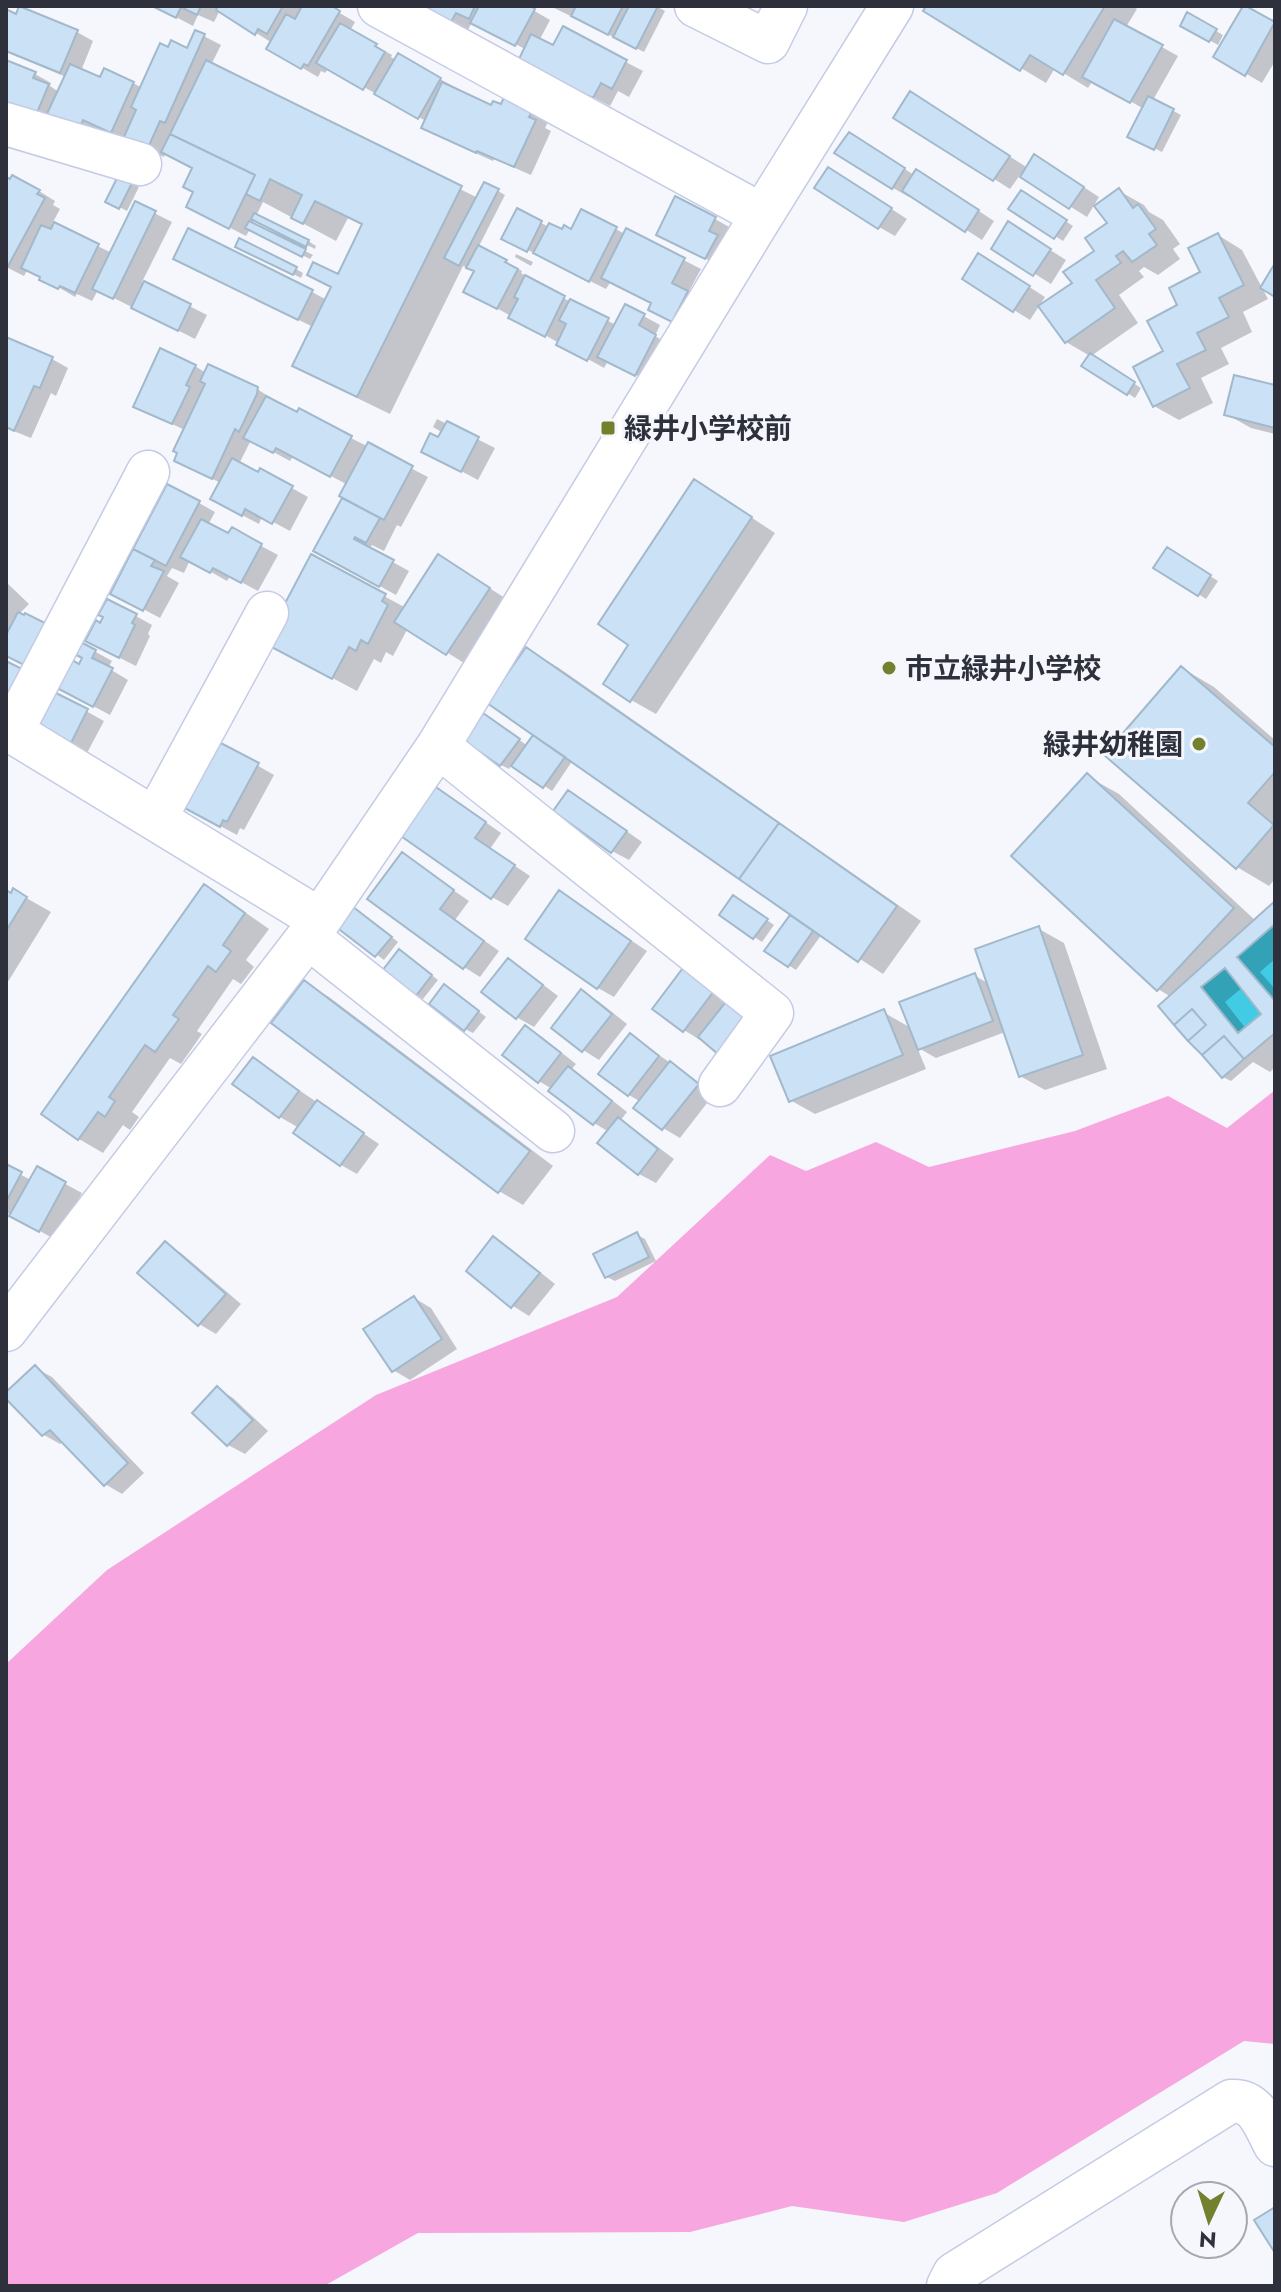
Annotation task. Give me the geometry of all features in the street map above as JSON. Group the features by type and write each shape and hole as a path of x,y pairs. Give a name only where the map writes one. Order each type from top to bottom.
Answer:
{"street":[{"path":"379,6 762,215"},
{"path":"696,6 768,42 786,6"},
{"path":"6,1330 314,928 438,746 892,6"},
{"path":"6,124 140,164"},
{"path":"148,472 9,729 155,819 314,928 553,1131"},
{"path":"155,819 267,613"},
{"path":"438,746 772,1013 720,1085"},
{"path":"948,2286 954,2274 1231,2101 1242,2100 1252,2106 1275,2145"}],"shaded area":[{"path":"1275,1090 1275,2044 1244,2041 997,2193 904,2222 792,2206 690,2232 418,2233 324,2286 6,2286 6,1664 107,1570 376,1395 617,1297 770,1155 806,1171 876,1142 929,1167 1075,1131 1168,1096 1227,1128"}],"water":[{"path":"1275,924 1275,1001 1237,957"},
{"path":"1225,968 1261,1014 1238,1033 1201,987"}],"building":[{"path":"19,6 78,30 60,73 6,51 6,9 16,14"},
{"path":"152,6 201,6 197,15 181,7 176,18"},
{"path":"218,6 283,6 267,34 258,29 255,35 216,10"},
{"path":"302,6 332,6 340,11 308,66 304,64 301,69 266,49 286,14 295,19"},
{"path":"421,6 475,6 469,19 456,13 451,22"},
{"path":"479,6 530,6 535,9 515,46 470,23"},
{"path":"576,6 623,6 608,35 571,16"},
{"path":"629,6 658,6 636,49 613,37"},
{"path":"926,6 1105,6 1063,75 1030,55 1020,71 923,11"},
{"path":"1243,6 1275,22 1245,76 1213,57"},
{"path":"1187,12 1217,29 1209,42 1180,26"},
{"path":"1114,19 1163,45 1130,103 1082,77"},
{"path":"340,23 385,52 363,90 316,63"},
{"path":"563,26 627,60 612,89 601,83 593,98 517,63 531,34 553,45"},
{"path":"195,30 205,34 165,123 160,121 147,150 123,139 136,110 131,107 160,43 168,47 171,40 187,48"},
{"path":"398,53 441,78 418,119 374,94"},
{"path":"6,60 36,72 33,78 49,84 34,120 6,109"},
{"path":"206,60 462,186 357,397 292,366 331,287 307,275 313,262 338,274 362,224 315,201 303,224 291,218 302,195 270,179 260,201 246,194 255,175 170,134"},
{"path":"70,64 100,77 104,68 134,82 111,133 83,120 78,131 45,118"},
{"path":"442,82 491,105 493,101 501,104 505,95 534,108 529,117 536,120 514,167 421,128"},
{"path":"910,91 1010,156 993,181 893,118"},
{"path":"1148,96 1174,109 1154,150 1127,137"},
{"path":"849,132 905,168 892,189 834,153"},
{"path":"170,134 255,175 229,229 186,207 193,192 183,187 192,168 161,152"},
{"path":"1034,154 1084,187 1069,209 1020,177"},
{"path":"828,167 892,208 878,229 814,188"},
{"path":"916,169 979,210 965,232 902,191"},
{"path":"119,174 133,181 119,209 105,202"},
{"path":"12,175 40,190 37,194 45,198 7,268 6,177 10,179"},
{"path":"484,182 499,189 459,266 444,258"},
{"path":"1119,188 1133,208 1138,204 1156,229 1149,234 1157,245 1132,262 1123,251 1116,256 1121,263 1096,280 1115,308 1065,343 1038,306 1072,283 1063,272 1094,251 1085,238 1107,223 1094,206"},
{"path":"1021,190 1067,220 1054,239 1008,209"},
{"path":"675,196 716,217 709,231 718,235 705,259 656,235"},
{"path":"135,201 156,211 113,299 92,289"},
{"path":"517,208 542,221 527,252 501,239"},
{"path":"581,209 617,227 589,282 533,253 549,223 571,229"},
{"path":"254,213 309,240 306,247 251,219"},
{"path":"249,221 306,249 302,257 245,228"},
{"path":"1008,221 1051,249 1033,276 991,249"},
{"path":"54,222 99,244 75,293 60,286 58,289 21,268 41,225 51,229"},
{"path":"188,228 313,290 298,320 173,259"},
{"path":"626,228 685,258 672,283 688,291 672,322 648,310 651,303 601,278"},
{"path":"1218,233 1244,285 1219,298 1229,317 1197,333 1206,350 1177,364 1190,388 1153,407 1133,367 1163,351 1147,321 1177,305 1169,288 1200,272 1188,248"},
{"path":"239,238 297,267 293,275 235,247"},
{"path":"478,245 518,269 497,309 463,292 474,271 466,268"},
{"path":"978,253 1030,286 1013,312 962,279"},
{"path":"1275,263 1275,297 1260,288"},
{"path":"525,275 565,296 545,337 508,318"},
{"path":"144,281 191,304 178,331 131,308"},
{"path":"570,299 609,318 587,361 556,345 566,324 559,320"},
{"path":"625,304 645,314 639,325 656,335 635,376 597,357"},
{"path":"6,337 53,357 40,388 34,386 14,431 6,427"},
{"path":"160,348 196,365 186,385 190,387 172,424 133,407"},
{"path":"1090,353 1135,382 1127,395 1081,366"},
{"path":"208,364 258,387 239,432 235,429 212,479 174,461 177,453 173,451 205,384 200,381"},
{"path":"1234,375 1275,385 1275,428 1224,415"},
{"path":"266,396 297,412 299,408 352,436 330,477 276,448 273,453 243,438"},
{"path":"447,421 479,437 461,472 421,452 430,433 438,437"},
{"path":"368,442 413,466 384,520 339,496"},
{"path":"232,458 258,472 260,468 293,486 272,524 245,509 242,516 210,499"},
{"path":"694,479 752,517 630,702 603,684 628,645 598,624"},
{"path":"167,484 200,501 166,566 133,549"},
{"path":"342,498 380,518 366,543 354,539 394,560 379,587 313,551"},
{"path":"201,519 228,533 232,527 262,544 241,583 213,568 210,573 180,557"},
{"path":"1167,547 1211,575 1198,596 1153,568"},
{"path":"133,549 155,560 151,566 164,571 143,611 110,594"},
{"path":"311,554 386,594 382,601 388,605 368,644 361,640 356,651 349,647 332,679 264,643"},
{"path":"438,554 490,588 446,655 394,622"},
{"path":"107,599 137,614 119,658 85,641 96,620 100,623 103,617 98,615"},
{"path":"18,612 53,627 28,667 6,656 6,635"},
{"path":"77,640 96,650 92,658 113,668 93,707 57,688 72,660 79,664 82,658 71,652"},
{"path":"526,647 779,823 739,879 487,703"},
{"path":"6,661 32,674 6,709"},
{"path":"1181,666 1275,747 1275,772 1248,803 1274,825 1236,869 1104,755"},
{"path":"54,692 88,709 70,745 36,728"},
{"path":"483,713 520,739 500,766 464,741"},
{"path":"533,735 565,757 543,788 511,766"},
{"path":"215,740 259,763 227,822 223,820 220,827 179,805"},
{"path":"1087,773 1234,908 1157,991 1011,856"},
{"path":"433,785 486,822 475,838 515,865 491,899 398,834"},
{"path":"568,790 627,831 611,853 553,811"},
{"path":"779,823 897,906 858,962 739,879"},
{"path":"402,852 454,890 440,909 484,941 463,969 367,899"},
{"path":"204,884 245,913 223,945 231,951 216,972 208,966 173,1015 179,1019 155,1052 145,1045 109,1097 115,1101 105,1117 98,1112 78,1140 41,1114"},
{"path":"13,888 27,897 6,931 6,890 11,893"},
{"path":"559,890 631,941 597,989 525,939"},
{"path":"733,895 768,919 753,939 719,915"},
{"path":"1275,901 1275,924 1237,957 1275,1001 1275,1033 1244,1059 1224,1036 1202,1055 1188,1041 1206,1025 1192,1009 1174,1025 1158,1006","holes":["1225,968 1261,1014 1238,1033 1201,987"]},
{"path":"348,903 392,937 375,957 331,923"},
{"path":"790,915 813,931 788,967 764,951"},
{"path":"1039,926 1083,1055 1019,1077 975,949"},
{"path":"399,949 432,975 415,997 382,971"},
{"path":"508,958 543,985 516,1019 481,992"},
{"path":"686,964 717,987 683,1032 652,1009"},
{"path":"975,973 993,1021 918,1050 899,1002"},
{"path":"304,980 530,1151 498,1193 271,1023"},
{"path":"444,984 479,1011 464,1031 429,1004"},
{"path":"581,989 612,1014 582,1052 551,1028"},
{"path":"729,998 751,1015 719,1055 698,1037"},
{"path":"884,1009 903,1055 789,1102 770,1056"},
{"path":"1192,1009 1206,1025 1188,1041 1174,1025"},
{"path":"525,1025 561,1053 538,1083 502,1055"},
{"path":"630,1033 659,1056 628,1096 598,1074"},
{"path":"1224,1036 1244,1059 1222,1078 1202,1055"},
{"path":"253,1057 299,1091 279,1118 232,1084"},
{"path":"670,1061 699,1084 662,1130 633,1108"},
{"path":"568,1066 612,1101 593,1125 548,1091"},
{"path":"317,1100 364,1133 340,1166 293,1133"},
{"path":"618,1117 658,1149 638,1175 597,1143"},
{"path":"6,1164 22,1172 6,1202"},
{"path":"37,1166 66,1182 39,1232 9,1216"},
{"path":"637,1232 649,1257 605,1278 593,1254"},
{"path":"493,1236 540,1273 511,1308 466,1271"},
{"path":"165,1241 226,1294 198,1326 137,1273"},
{"path":"414,1296 442,1339 392,1372 363,1329"},
{"path":"35,1365 128,1463 104,1486 50,1430 42,1436 6,1399 6,1392"},
{"path":"217,1386 253,1420 227,1446 192,1413"},
{"path":"1275,2207 1275,2253 1254,2220"}],"place":[{"name":"緑井小学校前","path":"608,428"},
{"name":"市立緑井小学校","path":"889,668"},
{"name":"緑井幼稚園","path":"1199,744"}]}
